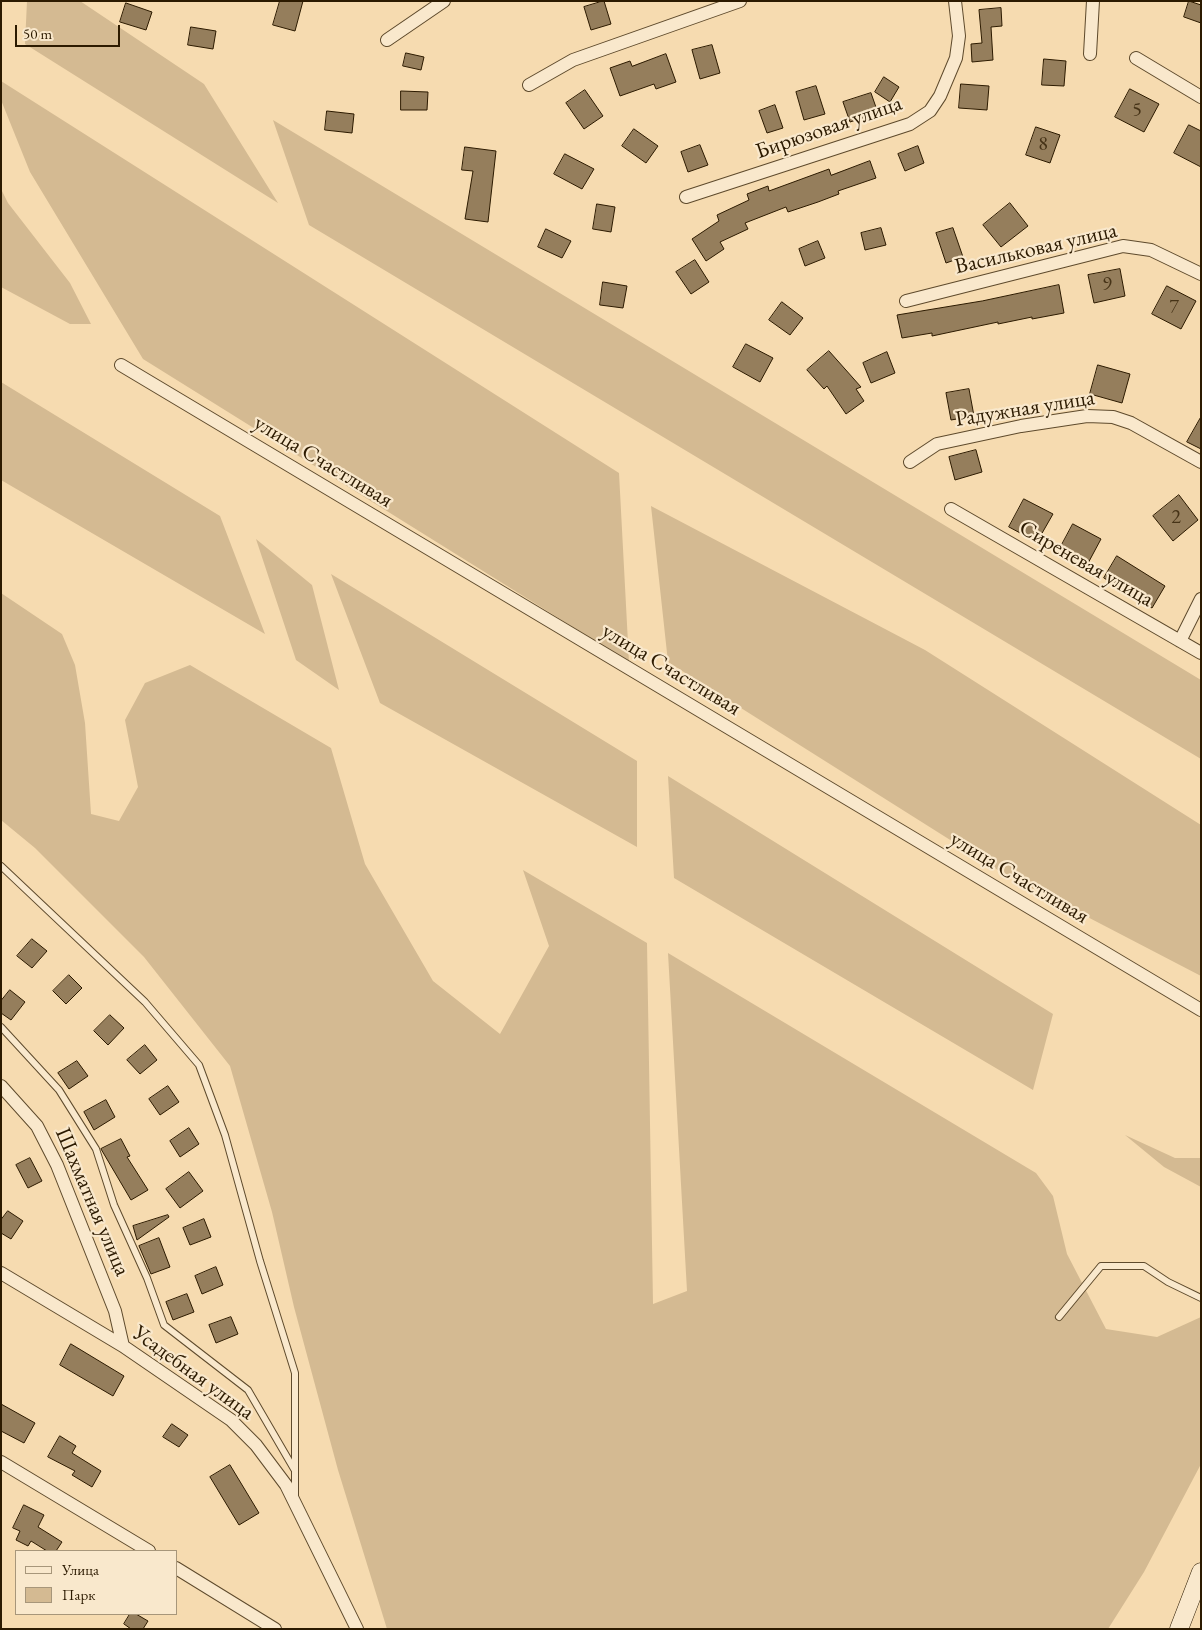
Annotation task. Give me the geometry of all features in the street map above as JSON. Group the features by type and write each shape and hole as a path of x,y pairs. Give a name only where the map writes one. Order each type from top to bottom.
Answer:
{"street":[{"path":"387,40 444,1"},
{"path":"529,85 582,57 740,1"},
{"name":"Бирюзовая улица","path":"686,197 910,124 930,111 940,96 956,58 959,36 955,1"},
{"path":"1090,54 1093,1"},
{"path":"1136,58 1201,96"},
{"name":"Васильковая улица","path":"906,301 1123,246 1151,250 1201,274"},
{"name":"улица Счастливая","path":"121,365 1201,1010"},
{"name":"Радужная улица","path":"910,462 937,444 1020,426 1087,416 1113,417 1131,422 1201,462"},
{"name":"Сиреневая улица","path":"951,509 1201,653"},
{"path":"1180,641 1201,599"},
{"name":"Шахматная улица","path":"1,1086 37,1126 57,1165 116,1311 123,1346"},
{"name":"Усадебная улица","path":"1,1273 123,1346 231,1420 256,1445 286,1485 357,1629"},
{"path":"1,1462 147,1550"},
{"path":"178,1569 275,1629"},
{"path":"1179,1629 1201,1572"}],"lane":[{"path":"1,866 145,1002 199,1065 225,1135 260,1261 295,1373 295,1502"},
{"path":"1,1027 59,1090 96,1149 114,1205 147,1278 164,1325 248,1390 295,1470"},
{"path":"1059,1317 1100,1266 1144,1266 1168,1282 1201,1298"}],"green space":[{"path":"27,1 80,1 204,84 278,203 25,44"},
{"path":"1,81 619,473 629,662 143,359 30,172 1,100"},
{"path":"273,120 1201,680 1201,759 309,225"},
{"path":"1,189 8,203 70,283 91,324 70,324 1,287"},
{"path":"1,382 220,516 265,634 1,480"},
{"path":"651,506 925,650 1201,825 1201,976 1001,872 668,662"},
{"path":"256,539 312,585 339,690 296,660"},
{"path":"331,574 637,761 637,847 380,703"},
{"path":"1,593 62,634 75,665 85,723 91,814 119,821 138,787 125,720 145,683 190,665 331,748 365,864 433,981 500,1034 549,946 523,870 647,943 653,1304 687,1291 668,953 1036,1173 1053,1196 1067,1254 1106,1329 1157,1337 1201,1317 1201,1464 1144,1572 1108,1629 387,1629 338,1470 294,1307 272,1212 230,1066 144,957 35,848 1,820"},
{"path":"668,776 1053,1014 1033,1090 674,878"},
{"path":"1125,1135 1175,1158 1201,1158 1201,1187 1164,1167"}],"building":[{"path":"280,1 303,1 295,31 273,25"},
{"path":"604,1 611,24 591,30 584,7"},
{"path":"1189,1 1201,5 1201,23 1184,17"},
{"path":"126,3 152,12 146,30 120,22"},
{"path":"1001,8 1002,26 991,27 993,60 972,62 971,44 982,43 979,10"},
{"path":"191,27 216,31 213,49 188,45"},
{"path":"712,45 720,73 700,79 692,50"},
{"path":"406,53 424,57 421,70 403,66"},
{"path":"666,54 676,82 656,89 654,84 620,96 610,68 630,61 632,66"},
{"path":"1044,59 1066,61 1064,86 1042,85"},
{"path":"884,77 899,87 890,102 875,92"},
{"path":"961,84 989,86 987,110 959,108"},
{"path":"816,86 825,114 804,120 796,92"},
{"path":"1130,89 1159,104 1144,132 1115,117"},
{"path":"585,90 603,116 584,129 566,103"},
{"path":"401,91 428,92 427,110 401,110"},
{"path":"871,93 878,113 850,122 843,102"},
{"path":"775,105 783,128 767,133 759,111"},
{"path":"327,111 354,114 352,133 325,130"},
{"path":"1189,125 1201,131 1201,167 1174,153"},
{"path":"1036,127 1060,135 1050,163 1026,155"},
{"path":"634,129 658,146 646,163 622,146"},
{"path":"700,145 708,165 688,172 681,152"},
{"path":"918,146 924,163 905,171 898,154"},
{"path":"465,147 496,151 488,222 465,219 473,171 462,170"},
{"path":"565,154 594,169 582,189 554,174"},
{"path":"870,161 876,178 838,191 839,194 818,202 788,212 786,207 745,223 748,229 720,242 724,249 706,261 692,239 719,221 717,215 749,200 747,194 768,186 769,191 829,169 831,175"},
{"path":"1010,203 1028,226 1001,247 983,225"},
{"path":"597,204 615,207 611,232 593,229"},
{"path":"881,228 886,245 865,250 861,233"},
{"path":"953,228 963,257 946,263 936,233"},
{"path":"546,229 571,241 562,258 538,247"},
{"path":"818,241 825,258 805,266 799,249"},
{"path":"695,260 709,282 691,294 676,272"},
{"path":"1120,269 1125,296 1094,303 1088,275"},
{"path":"603,282 627,286 623,308 600,305"},
{"path":"1059,285 1064,313 998,324 998,322 932,336 932,333 902,338 897,315 982,301"},
{"path":"1167,286 1196,301 1181,329 1152,314"},
{"path":"782,302 803,318 790,335 769,320"},
{"path":"746,344 773,358 760,382 733,367"},
{"path":"829,351 861,387 856,389 864,401 846,414 827,386 824,389 807,370"},
{"path":"887,352 895,373 871,383 863,363"},
{"path":"1098,365 1130,374 1122,403 1090,394"},
{"path":"969,389 974,416 951,420 946,393"},
{"path":"1201,417 1201,449 1187,442"},
{"path":"976,450 982,472 955,480 949,457"},
{"path":"1179,495 1198,520 1173,541 1153,516"},
{"path":"1024,499 1053,514 1037,542 1009,527"},
{"path":"1073,524 1101,539 1086,567 1058,552"},
{"path":"1117,556 1165,586 1152,608 1104,578"},
{"path":"32,939 47,951 32,968 17,956"},
{"path":"69,975 82,988 66,1004 53,991"},
{"path":"10,990 25,1002 11,1020 1,1013 1,1001"},
{"path":"110,1015 124,1028 108,1045 94,1031"},
{"path":"145,1045 157,1060 140,1074 127,1060"},
{"path":"77,1061 88,1076 69,1089 58,1073"},
{"path":"168,1086 179,1102 160,1115 149,1099"},
{"path":"106,1100 115,1117 94,1130 84,1112"},
{"path":"189,1128 199,1144 180,1157 170,1141"},
{"path":"121,1139 130,1156 127,1157 148,1190 131,1200 101,1149"},
{"path":"30,1158 42,1181 28,1188 16,1165"},
{"path":"189,1172 203,1191 180,1208 166,1189"},
{"path":"8,1211 23,1221 11,1239 1,1233 1,1220"},
{"path":"168,1215 169,1217 137,1240 133,1226"},
{"path":"204,1219 211,1237 190,1245 183,1228"},
{"path":"159,1238 170,1267 151,1274 139,1246"},
{"path":"216,1267 223,1285 202,1294 195,1276"},
{"path":"187,1294 194,1312 173,1320 166,1302"},
{"path":"231,1317 238,1334 216,1343 209,1325"},
{"path":"71,1344 124,1376 113,1396 60,1365"},
{"path":"1,1404 35,1423 24,1443 1,1431"},
{"path":"172,1424 188,1435 179,1447 163,1437"},
{"path":"60,1436 76,1446 72,1453 101,1471 92,1487 72,1475 75,1471 48,1457"},
{"path":"230,1465 259,1513 239,1525 210,1477"},
{"path":"24,1505 44,1515 38,1527 62,1542 57,1550 45,1550 31,1541 28,1546 16,1540 20,1531 13,1528"},
{"path":"129,1615 138,1615 148,1621 143,1629 131,1629 124,1624"}]}
